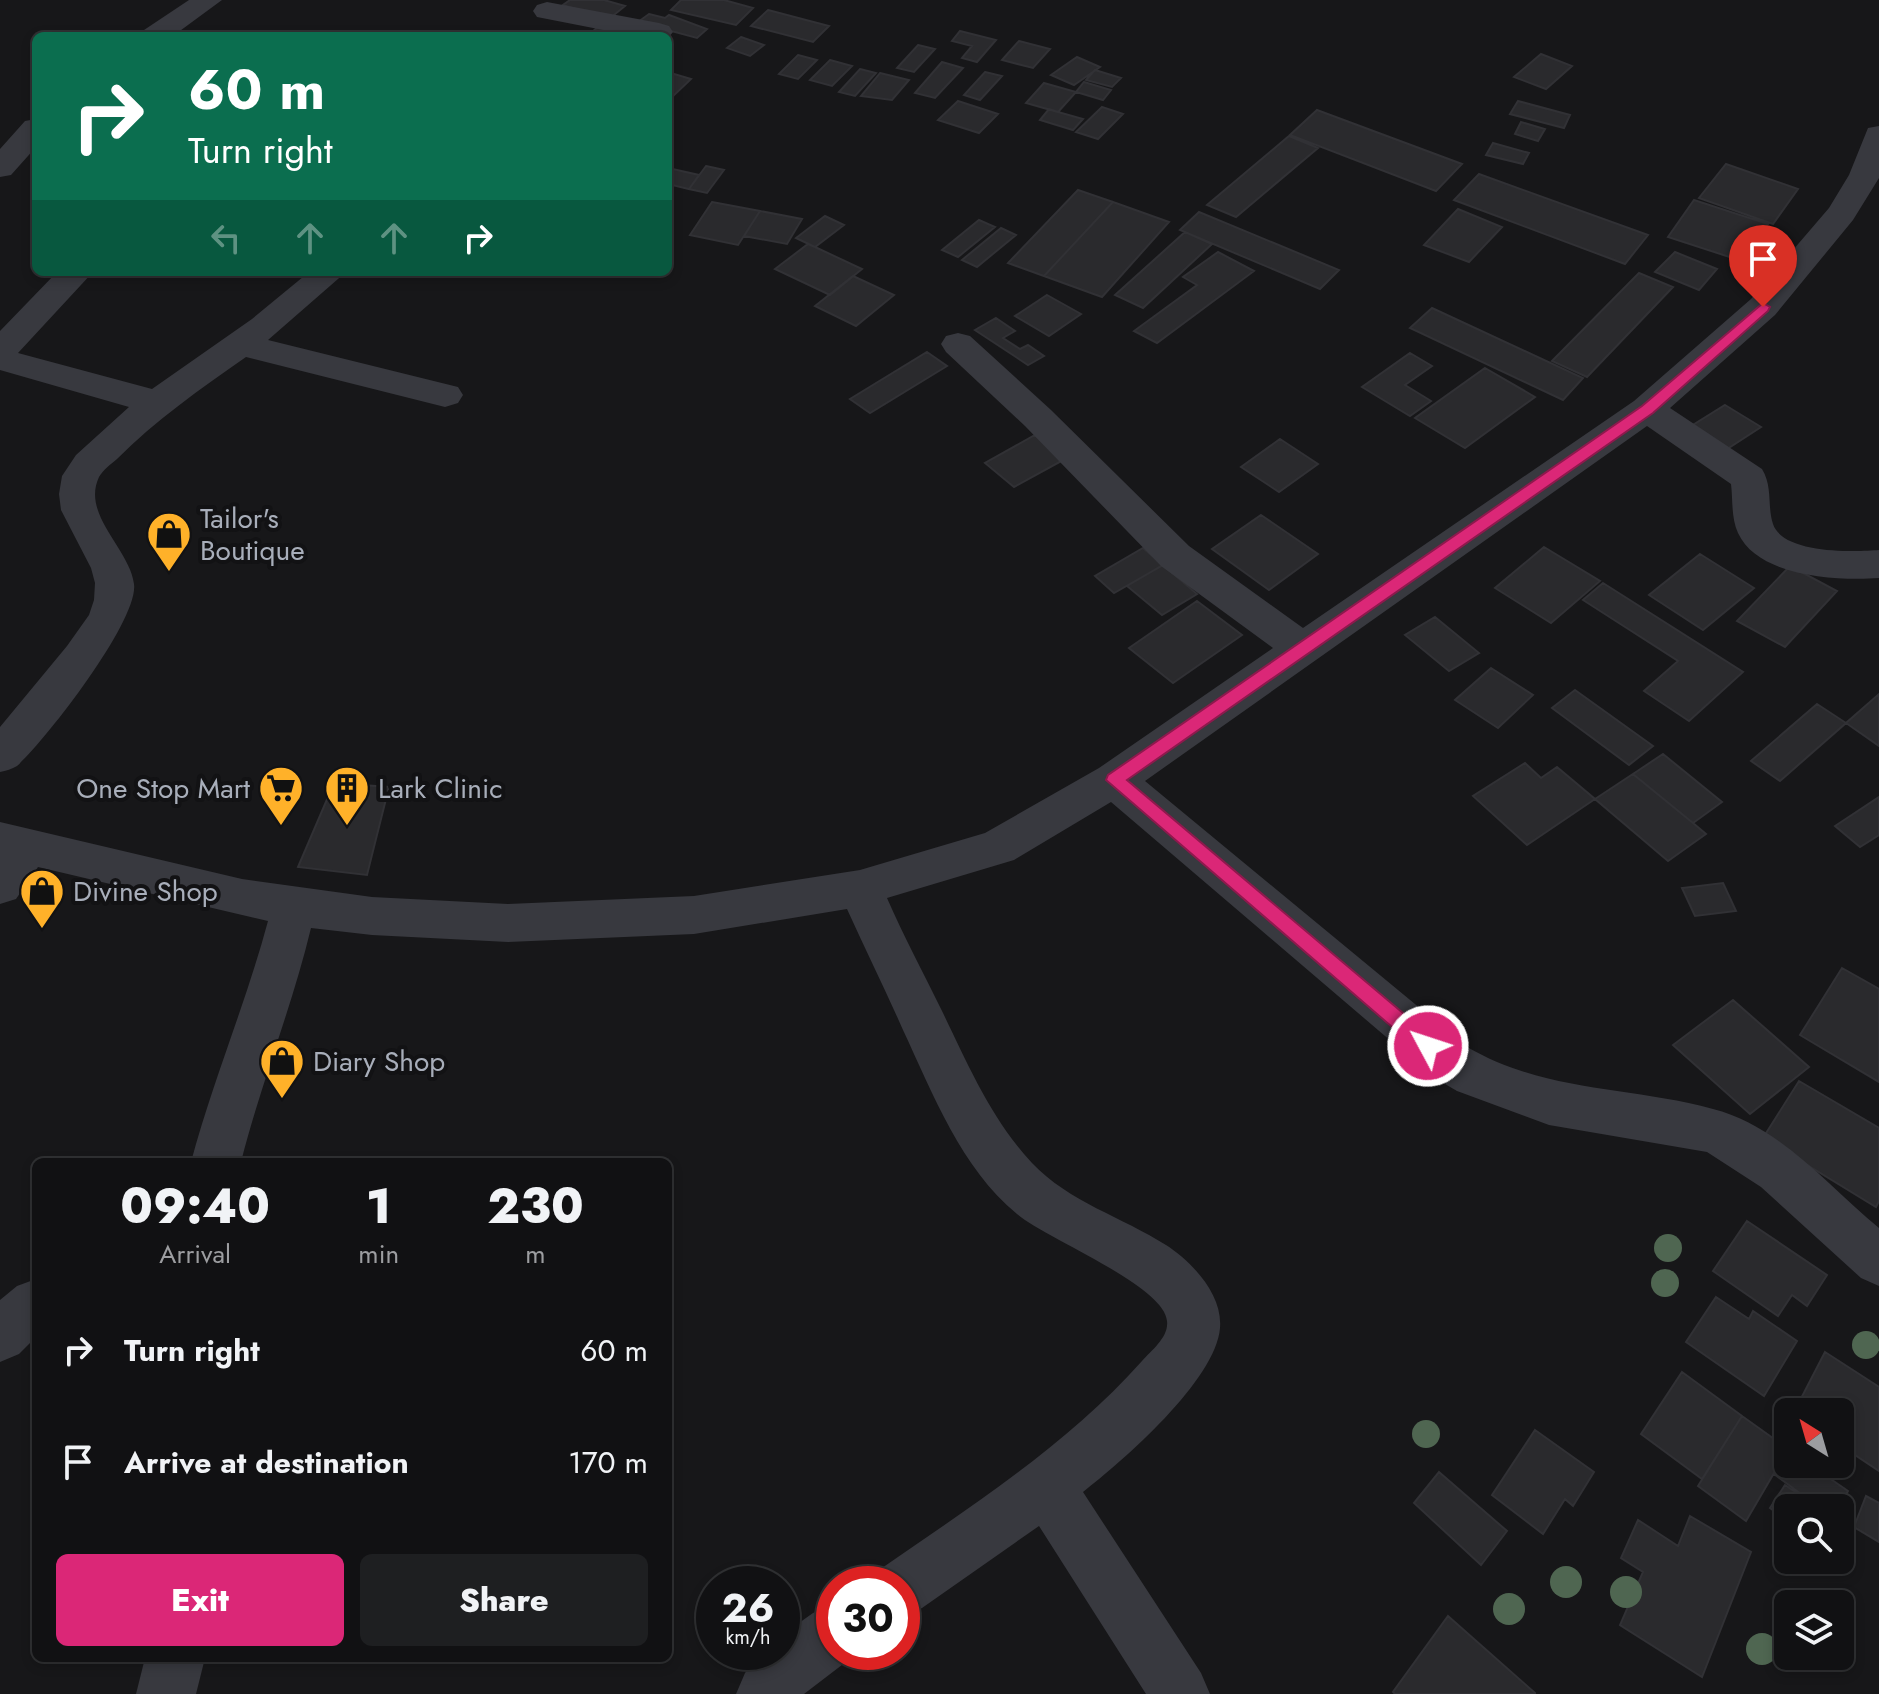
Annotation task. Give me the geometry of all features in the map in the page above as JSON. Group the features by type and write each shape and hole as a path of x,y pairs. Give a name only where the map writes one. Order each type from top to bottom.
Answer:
{"street":[{"path":"160,32 208,0"},
{"path":"525,32 554,5 659,32"},
{"path":"0,168 32,132"},
{"path":"0,886 14,844 242,898 294,907 430,920 568,923 694,915 860,888 998,847 1114,780 1647,409 1763,307 1842,213 1865,175 1878,141"},
{"path":"0,351 72,276"},
{"path":"0,756 101,630 115,599 112,578 80,519 76,498 81,473 155,402 239,344 324,276"},
{"path":"239,344 445,395"},
{"path":"958,344 1038,418 1175,556 1304,650"},
{"path":"0,359 155,402"},
{"path":"1647,409 1749,478 1758,535 1768,544 1782,553 1801,558 1843,565 1879,564"},
{"path":"1114,780 1450,1062 1474,1076 1549,1103 1713,1131 1741,1144 1779,1171 1879,1261"},
{"path":"860,888 951,1084 995,1155 1017,1183 1049,1210 1137,1256 1168,1279 1183,1294 1194,1314 1193,1335 1165,1376 1103,1440 1046,1486 920,1575"},
{"path":"217,1158 226,1123 273,988 294,907"},
{"path":"0,1336 32,1307"},
{"path":"1046,1486 1180,1694"},
{"path":"766,1694 791,1665 816,1647"},
{"path":"166,1694 174,1662"}],"building":[{"path":"570,0 604,0 625,6 609,19 563,5"},
{"path":"681,0 724,0 753,8 736,25 671,10"},
{"path":"768,10 829,26 813,42 751,26"},
{"path":"649,14 665,18 669,15 707,29 697,38 638,22"},
{"path":"598,27 615,32 592,32"},
{"path":"960,31 996,40 977,62 962,58 972,46 952,41"},
{"path":"741,37 764,45 750,56 727,48"},
{"path":"1019,41 1050,49 1033,68 1002,60"},
{"path":"918,45 935,49 914,72 897,68"},
{"path":"1541,54 1572,66 1546,89 1514,77"},
{"path":"798,55 817,60 798,79 779,74"},
{"path":"1077,57 1100,67 1074,85 1051,75"},
{"path":"830,60 852,66 832,86 810,80"},
{"path":"942,62 963,68 935,98 915,93"},
{"path":"860,69 876,73 855,96 839,92"},
{"path":"1095,70 1121,78 1112,87 1086,80"},
{"path":"985,72 1002,76 980,100 964,95"},
{"path":"880,73 909,80 892,100 861,96"},
{"path":"672,76 691,79 672,97"},
{"path":"1084,82 1111,90 1103,100 1076,92"},
{"path":"1044,83 1076,92 1058,112 1026,103"},
{"path":"958,101 998,114 979,133 938,120"},
{"path":"1518,101 1570,115 1564,128 1510,114"},
{"path":"1102,107 1123,114 1098,139 1076,132"},
{"path":"1049,109 1083,119 1073,130 1040,120"},
{"path":"1317,110 1462,164 1436,191 1290,135"},
{"path":"1521,122 1545,129 1538,141 1515,134"},
{"path":"1289,136 1318,148 1236,217 1207,205"},
{"path":"1493,143 1529,153 1523,164 1486,155"},
{"path":"1726,164 1798,189 1773,224 1699,198"},
{"path":"706,166 724,170 707,193 689,189"},
{"path":"672,169 699,175 689,189 672,185"},
{"path":"1479,174 1648,235 1625,264 1454,200"},
{"path":"1078,190 1113,202 1044,276 1008,263"},
{"path":"1694,200 1768,224 1745,262 1668,237"},
{"path":"712,202 760,211 738,245 690,235"},
{"path":"1113,202 1169,222 1102,297 1044,276"},
{"path":"1458,209 1502,227 1469,262 1424,245"},
{"path":"760,211 802,219 787,244 744,236"},
{"path":"1199,212 1339,270 1320,289 1180,230"},
{"path":"825,216 844,225 815,247 796,238"},
{"path":"979,220 995,227 958,257 942,250"},
{"path":"1001,228 1016,235 977,267 962,260"},
{"path":"1185,232 1212,244 1143,308 1115,295"},
{"path":"808,244 862,269 830,295 775,269"},
{"path":"1218,252 1254,271 1157,343 1134,331 1197,285 1183,277"},
{"path":"1675,252 1717,269 1699,290 1655,272"},
{"path":"1639,273 1673,287 1587,377 1552,361"},
{"path":"853,276 894,295 856,326 815,306"},
{"path":"1047,295 1081,314 1049,336 1015,316"},
{"path":"1432,308 1583,378 1563,400 1410,328"},
{"path":"996,318 1015,331 1003,338 1020,349 1028,345 1044,356 1028,365 975,330"},
{"path":"927,352 947,366 870,413 850,399"},
{"path":"1410,353 1432,366 1405,385 1431,401 1410,416 1362,387"},
{"path":"1485,368 1535,397 1465,448 1415,418"},
{"path":"1725,405 1761,427 1724,451 1688,428"},
{"path":"1035,435 1065,459 1014,487 985,463"},
{"path":"1280,439 1318,464 1279,492 1241,467"},
{"path":"1261,515 1318,554 1269,590 1212,549"},
{"path":"1544,547 1600,581 1551,623 1495,588"},
{"path":"1143,548 1163,565 1114,593 1095,576"},
{"path":"1700,554 1754,588 1703,630 1649,595"},
{"path":"1163,565 1197,594 1162,615 1127,586"},
{"path":"1790,566 1837,591 1785,647 1737,621"},
{"path":"1603,583 1743,672 1689,721 1644,691 1678,661 1583,600"},
{"path":"1197,601 1242,635 1173,683 1129,648"},
{"path":"1435,617 1479,653 1449,671 1405,635"},
{"path":"1491,668 1533,695 1498,728 1455,700"},
{"path":"1575,690 1653,746 1629,765 1552,708"},
{"path":"1879,694 1879,746 1846,723"},
{"path":"1817,704 1846,723 1780,781 1751,761"},
{"path":"1663,754 1722,802 1693,823 1633,774"},
{"path":"1525,763 1541,778 1557,767 1595,799 1527,845 1473,796"},
{"path":"1633,774 1706,834 1668,861 1595,799"},
{"name":"Lark Clinic","path":"334,783 389,787 367,875 298,867"},
{"path":"1879,797 1879,835 1860,847 1835,826"},
{"path":"1723,883 1736,911 1695,916 1682,888"},
{"path":"1842,968 1879,989 1879,1082 1800,1035"},
{"path":"1733,1000 1809,1067 1750,1114 1673,1045"},
{"path":"1799,1081 1879,1128 1879,1201 1876,1207 1763,1138"},
{"path":"1747,1221 1827,1275 1807,1306 1792,1295 1778,1316 1713,1271"},
{"path":"1716,1297 1749,1319 1753,1311 1797,1341 1764,1396 1686,1342"},
{"path":"1825,1352 1879,1387 1879,1471 1854,1454 1854,1398 1801,1398"},
{"path":"1682,1372 1742,1416 1702,1479 1641,1434"},
{"path":"1742,1416 1774,1439 1774,1473 1746,1521 1698,1486"},
{"path":"1535,1430 1594,1472 1573,1506 1565,1499 1543,1534 1492,1495"},
{"path":"1439,1472 1507,1531 1481,1565 1414,1503"},
{"path":"1779,1478 1829,1478 1848,1491 1846,1494 1801,1494"},
{"path":"1785,1485 1798,1494 1779,1494"},
{"path":"1866,1496 1879,1503 1879,1542 1854,1527"},
{"path":"1690,1516 1751,1552 1702,1677 1620,1625 1643,1572 1621,1558 1638,1520 1678,1546"},
{"path":"1448,1616 1535,1694 1395,1694 1393,1692"}],"place":[{"name":"Tailor's Boutique","path":"169,573"},
{"name":"One Stop Mart","path":"281,827"},
{"name":"Lark Clinic","path":"347,827"},
{"name":"Divine Shop","path":"42,930"},
{"name":"Diary Shop","path":"282,1100"}],"route":[{"path":"1428,1046 1114,780 1647,409 1763,307"}]}
